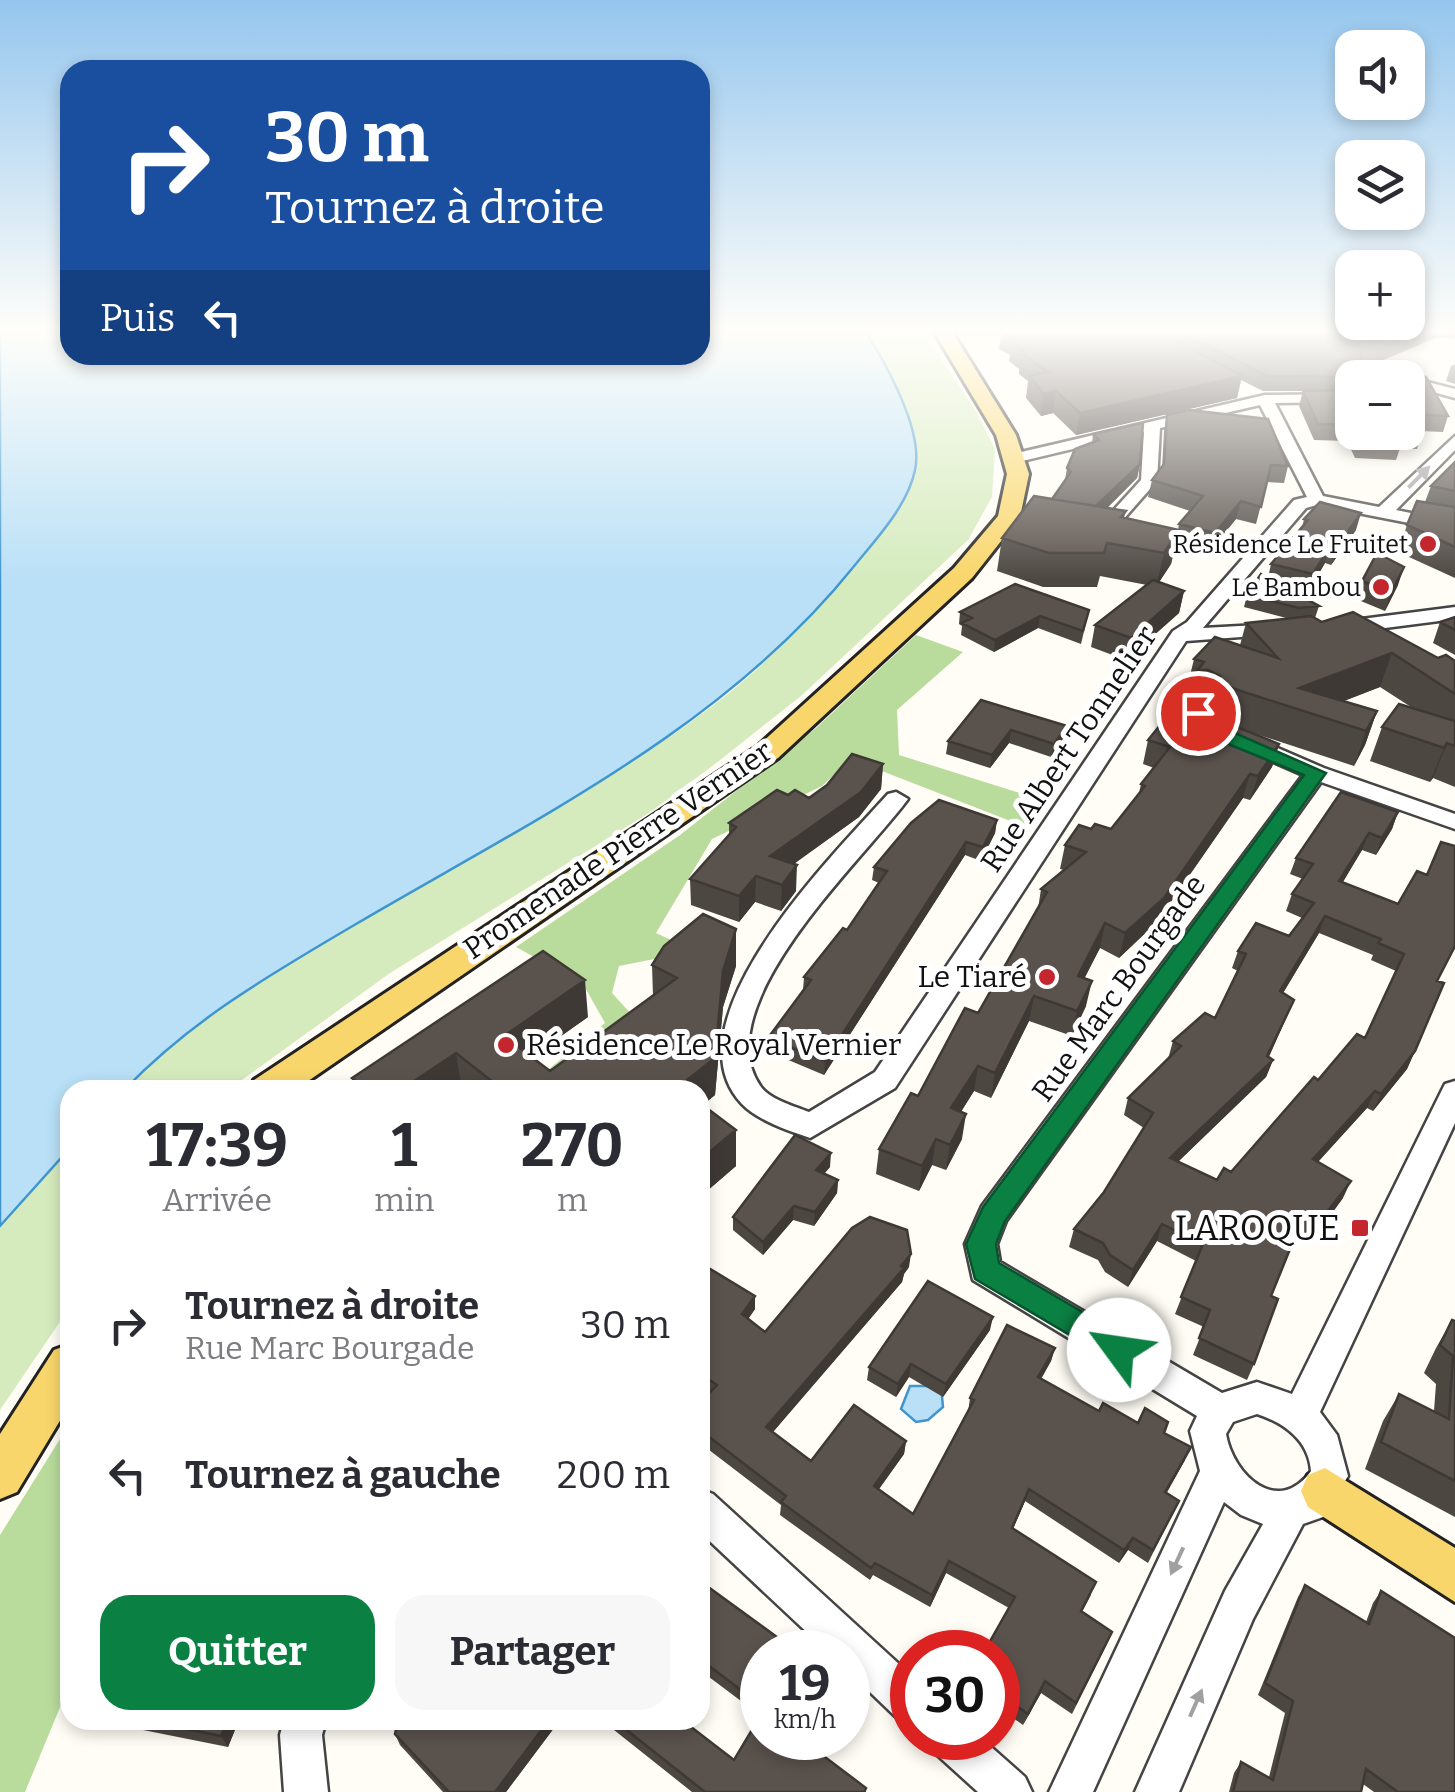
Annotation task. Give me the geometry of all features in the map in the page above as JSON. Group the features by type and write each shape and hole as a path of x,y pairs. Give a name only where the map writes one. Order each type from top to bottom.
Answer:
{"main road":[{"name":"Promenade Pierre Vernier","path":"283,1080 768,752 963,573 1019,519 1014,458 993,414"},
{"path":"0,1476 60,1380"},
{"path":"1308,1500 1455,1577"}],"street":[{"path":"1014,458 1207,414"},
{"path":"1271,414 1317,500 1455,527"},
{"path":"1092,532 1149,481 1152,428"},
{"path":"1383,513 1455,441"},
{"name":"Rue Albert Tonnelier","path":"896,799 756,970 742,1009 736,1042 738,1071 750,1095 810,1126 885,1080 1180,635 1194,626 1300,504 1317,500"},
{"path":"1180,635 1359,626 1455,614"},
{"path":"1359,626 1391,644"},
{"path":"1223,733 1316,773 1455,822"},
{"name":"Rue Marc Bourgade","path":"1219,1410 986,1270 981,1244 993,1216 1316,773"},
{"path":"1300,1416 1455,1092"},
{"path":"1157,1792 1240,1605 1308,1500 1330,1460 1324,1444 1300,1416 1256,1398 1236,1400 1219,1410 1207,1438 1218,1472 1251,1502 1308,1500"},
{"path":"1071,1792 1218,1472"},
{"path":"710,1516 890,1683"},
{"path":"304,1730 301,1754 306,1792"},
{"path":"974,1760 1010,1792"}],"green space":[{"path":"899,414 977,414 995,449 992,497 968,540 801,696 715,764 649,813 390,973 242,1080 134,1080 188,1033 256,984 568,802 724,697 752,674 854,568 901,502 916,466"},
{"path":"916,635 963,652 897,710 899,755 1042,800 1026,827 851,759 822,786 712,839 656,933 695,951 619,966 612,993 644,1028 538,1078 605,1023 583,984 516,947 680,835 816,728"},
{"path":"60,1159 60,1322 0,1410 0,1226"},
{"path":"60,1439 60,1707 25,1792 0,1792 0,1535"}],"water":[{"path":"0,414 907,414 916,454 906,496 855,565 803,623 747,675 623,767 264,980 178,1040 134,1080 60,1080 60,1159 0,1226"},
{"path":"910,1386 941,1386 943,1407 928,1420 916,1422 901,1409"}],"building":[{"path":"1221,414 1268,419 1288,466 1271,465 1261,507 1241,501 1215,533 1179,524 1203,496 1152,480 1164,464 1167,415"},
{"path":"1313,414 1335,414 1335,425 1318,424"},
{"path":"1143,423 1140,464 1096,506 1052,499 1071,472 1067,468 1075,449 1099,440 1093,434"},
{"path":"1455,462 1455,491 1431,486"},
{"path":"1034,496 1126,511 1121,517 1179,530 1164,553 1107,543 1104,553 1049,553 1002,538"},
{"path":"1417,501 1455,507 1455,547 1407,525"},
{"path":"1320,502 1361,513 1336,548 1330,546 1313,574 1271,564 1308,520 1304,519"},
{"path":"1377,553 1404,567 1391,593 1362,581"},
{"path":"1261,574 1319,606 1299,608 1247,595"},
{"path":"1153,580 1184,591 1131,638 1095,625"},
{"path":"1015,584 1089,610 1083,631 1040,616 995,640 962,623 972,618 960,612"},
{"path":"1353,612 1438,658 1446,655 1455,661 1455,694 1392,653 1299,688 1377,711 1366,731 1219,684 1220,676 1208,670 1197,671 1204,662 1194,659 1215,637 1278,658 1246,623 1311,616 1322,622"},
{"path":"1455,617 1455,630 1440,622"},
{"path":"1183,697 1187,707 1279,744 1258,776 1250,774 1164,898 1125,933 1105,923 1078,976 1092,981 1077,1011 1034,996 995,1073 978,1066 951,1108 966,1114 950,1145 936,1139 922,1166 879,1149 911,1093 918,1096 965,1008 978,1013 1047,892 1041,889 1086,852 1065,845 1079,825 1111,829 1145,786 1141,784 1170,747 1148,740"},
{"path":"981,700 1067,726 1054,744 1011,730 992,755 948,741"},
{"path":"1399,704 1455,721 1455,746 1447,743 1444,748 1382,727"},
{"path":"852,754 883,764 861,792 770,856 797,865 782,885 756,876 739,896 690,879 736,827 729,823 777,790 788,795 795,790 809,798 827,785"},
{"path":"1341,792 1398,812 1382,838 1369,833 1339,881 1398,904 1417,871 1427,875 1441,842 1455,846 1455,946 1437,981 1444,983 1415,1051 1381,1094 1375,1091 1313,1159 1351,1181 1320,1221 1305,1212 1271,1296 1278,1299 1254,1364 1199,1338 1210,1310 1181,1297 1203,1244 1162,1224 1133,1270 1110,1255 1103,1243 1074,1229 1104,1192 1153,1113 1128,1098 1181,1046 1173,1041 1205,1013 1215,1018 1246,954 1238,951 1256,923 1289,936 1314,903 1292,894 1313,864 1296,858","holes":["1325,916 1381,939 1378,943 1404,954 1365,1038 1357,1034 1231,1172 1224,1168 1217,1180 1170,1158 1273,1060 1267,1056 1294,1000 1280,991"]},
{"path":"939,800 997,820 983,847 966,842 825,1061 768,1038 811,980 804,977 843,928 847,930 887,871 874,867 911,823"},
{"path":"703,914 736,929 723,971 715,1058 687,1080 490,1080 456,1053 416,1080 352,1078 543,951 585,980 504,1036 550,1071 677,978 652,965 664,946"},
{"path":"710,1110 736,1130 710,1152"},
{"path":"795,1135 831,1153 816,1170 838,1180 815,1212 794,1206 763,1242 733,1217"},
{"path":"870,1217 907,1230 911,1254 901,1266 904,1268 766,1427 811,1461 854,1405 906,1441 874,1486 913,1514 974,1400 970,1398 1007,1325 1055,1348 1038,1377 1099,1411 1103,1403 1138,1423 1145,1408 1168,1422 1164,1433 1191,1447 1165,1492 1179,1501 1153,1550 1133,1538 1124,1550 1029,1489 1012,1528 1096,1582 1081,1611 1112,1632 1076,1703 1045,1681 1028,1714 1020,1708 1020,1630 996,1630 1015,1597 949,1561 932,1595 875,1563 871,1568 781,1502 786,1496 710,1438 710,1392 717,1385 710,1380 710,1269 755,1296 742,1314 765,1332 852,1228"},
{"path":"928,1281 993,1317 946,1384 911,1364 898,1384 869,1367"},
{"path":"1452,1320 1455,1321 1455,1481 1381,1442 1399,1394 1449,1419 1453,1356 1440,1345"},
{"path":"1305,1585 1369,1624 1381,1591 1455,1638 1455,1792 1398,1792 1366,1769 1361,1792 1233,1792 1241,1762 1273,1780 1293,1701 1265,1683"},
{"path":"710,1588 767,1630 740,1630 740,1689 710,1667"},
{"path":"191,1730 224,1730 221,1736"},
{"path":"396,1730 542,1730 495,1792 449,1792 395,1734"},
{"path":"627,1730 695,1730 734,1760 740,1750 740,1760 829,1760 866,1788 864,1792 705,1792"}],"place":[{"name":"Résidence Le Fruitet","path":"1428,544"},
{"name":"Le Bambou","path":"1381,587"},
{"name":"Le Tiaré","path":"1047,977"},
{"name":"Résidence Le Royal Vernier","path":"506,1045"},
{"name":"LAROQUE","path":"1360,1228"}],"route":[{"path":"1119,1350 986,1270 981,1244 993,1216 1316,773 1271,750 1191,722 1198,713"}]}
